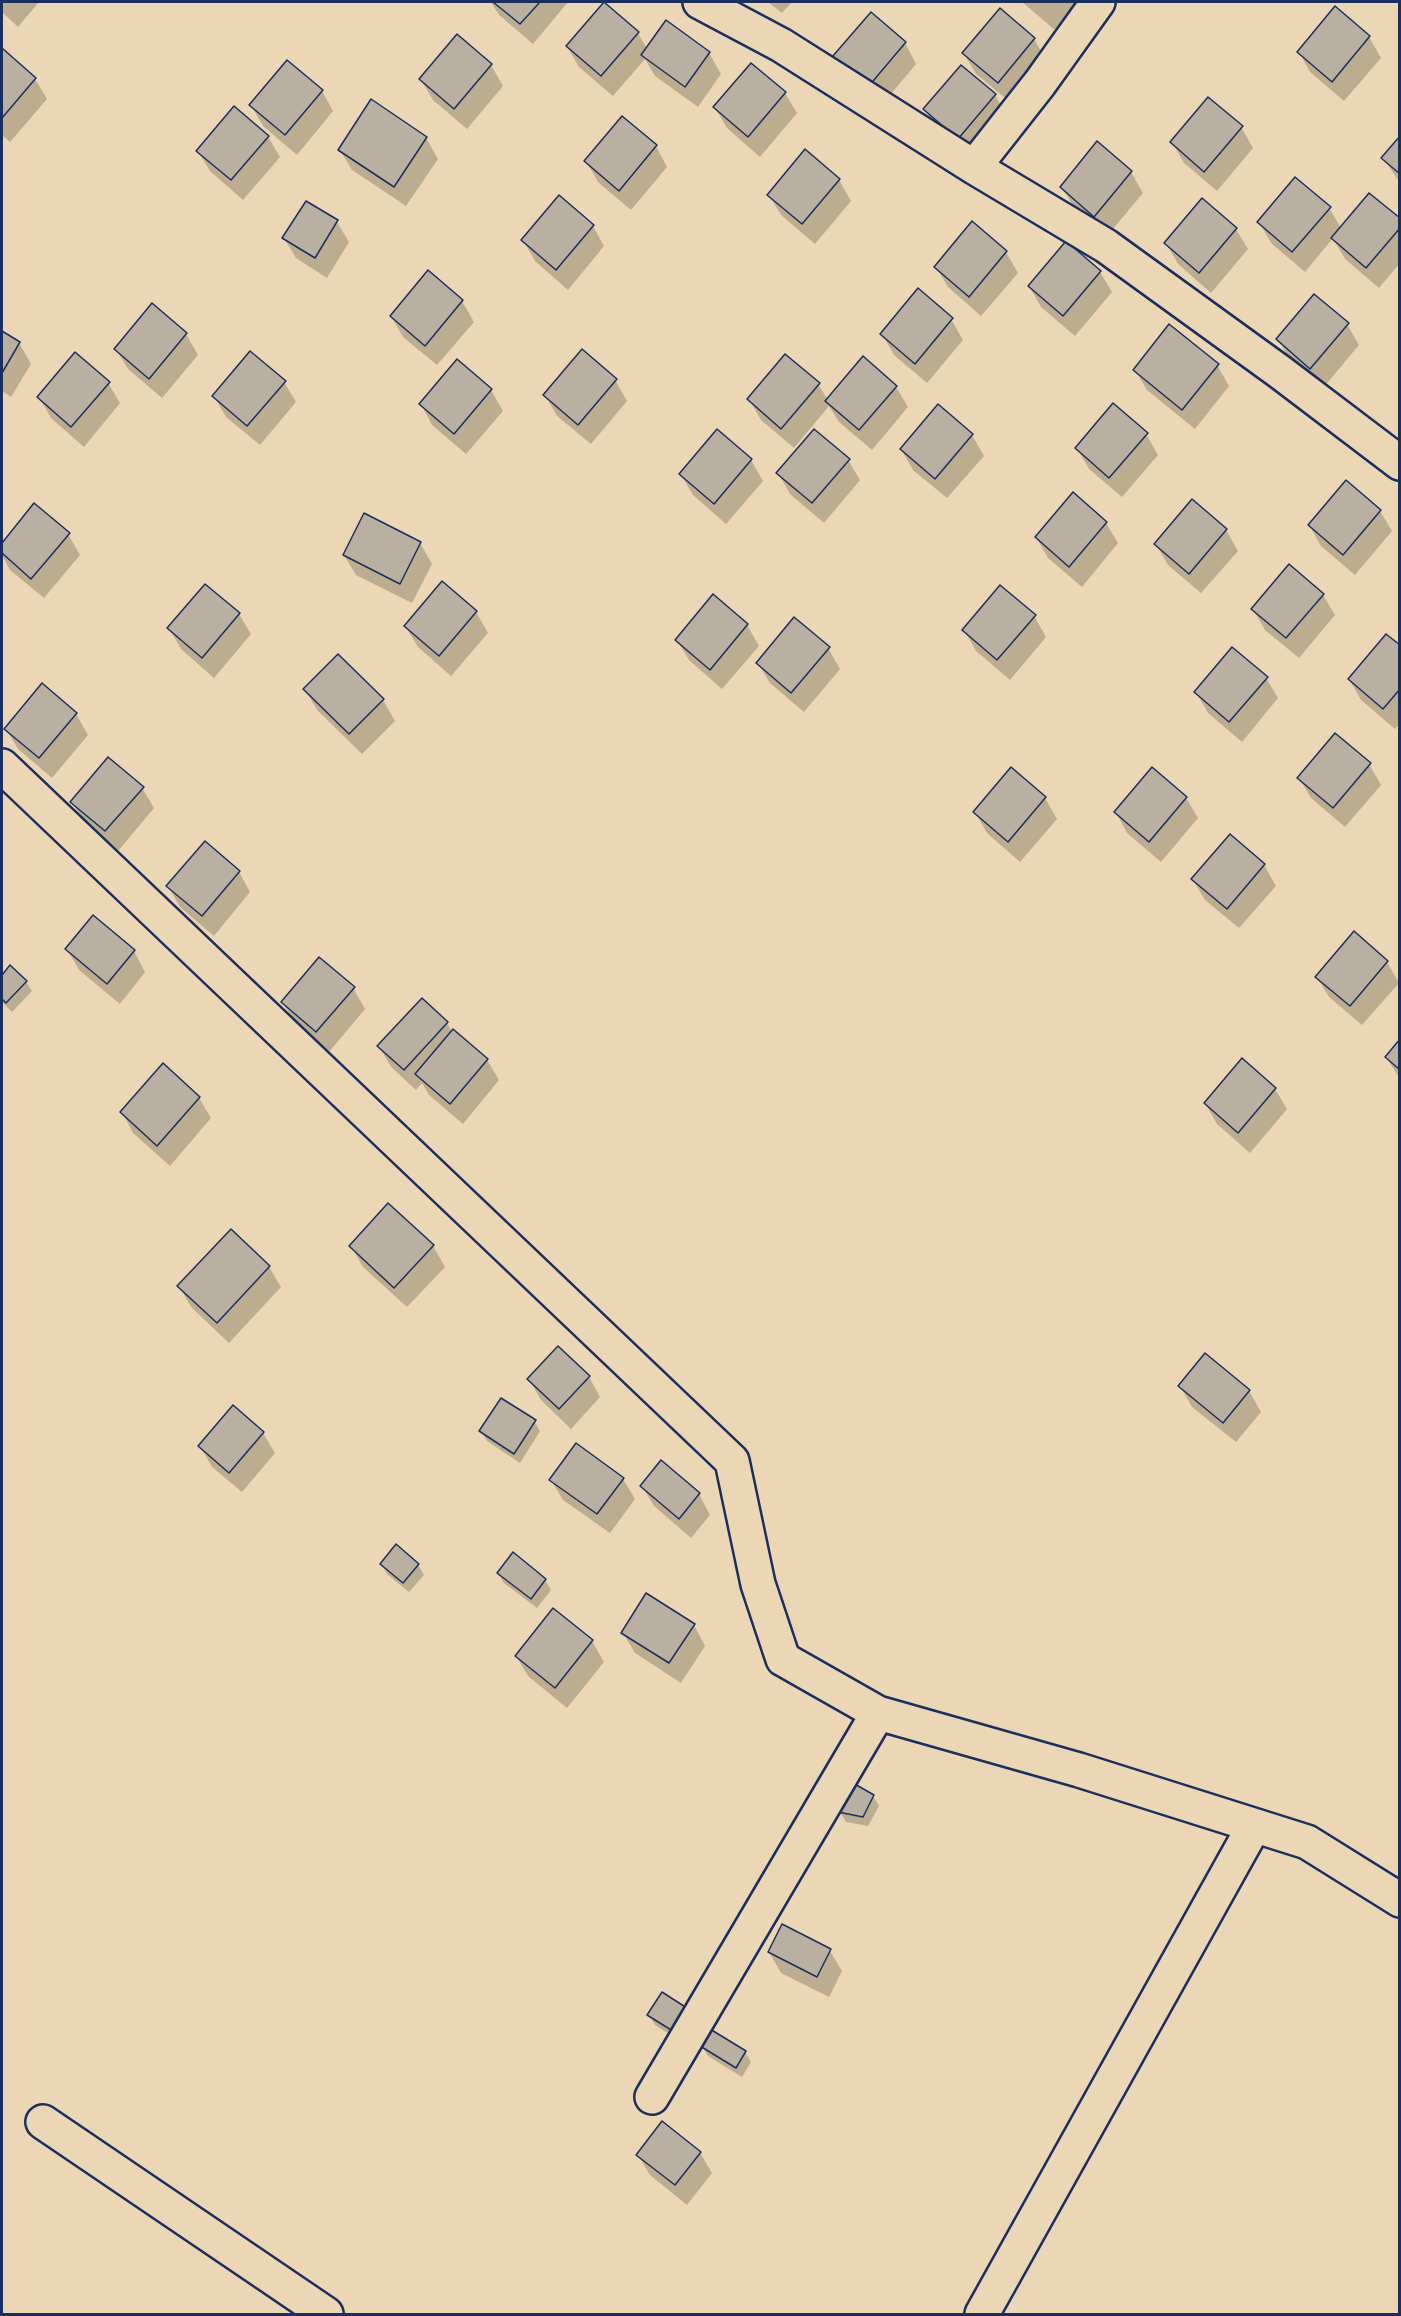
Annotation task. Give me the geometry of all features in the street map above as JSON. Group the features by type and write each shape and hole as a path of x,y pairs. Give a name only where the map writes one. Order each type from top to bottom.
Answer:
{"street":[{"path":"700,2 781,45 974,167 1106,246 1280,372 1400,463"},
{"path":"974,167 1040,83 1098,2"},
{"path":"2,766 732,1461 758,1584 783,1659 878,1713 1079,1770 1307,1842 1400,1900"},
{"path":"652,2097 878,1713"},
{"path":"982,2314 1254,1826"},
{"path":"43,2122 326,2314"}],"building":[{"path":"493,2 540,2 520,24"},
{"path":"604,2 639,32 601,76 566,46"},
{"path":"1335,6 1370,36 1332,82 1297,52"},
{"path":"1000,8 1035,38 998,83 962,53"},
{"path":"871,12 906,42 868,87 832,57"},
{"path":"666,20 710,52 685,87 641,55"},
{"path":"457,34 492,64 454,109 419,79"},
{"path":"2,48 36,78 2,118"},
{"path":"287,60 323,90 285,135 249,105"},
{"path":"751,63 786,92 748,137 713,107"},
{"path":"961,65 996,94 958,139 923,109"},
{"path":"1208,97 1243,126 1204,172 1170,142"},
{"path":"371,99 427,137 394,187 338,150"},
{"path":"234,106 269,136 231,180 196,151"},
{"path":"622,116 657,145 619,191 584,161"},
{"path":"1400,136 1400,174 1381,158"},
{"path":"1097,141 1132,171 1094,217 1060,187"},
{"path":"805,149 840,179 802,224 767,195"},
{"path":"1295,177 1331,207 1292,252 1257,222"},
{"path":"1369,193 1400,218 1400,228 1366,268 1331,238"},
{"path":"559,195 594,225 556,270 521,240"},
{"path":"1202,198 1237,228 1199,273 1164,243"},
{"path":"306,201 338,220 315,258 282,238"},
{"path":"972,221 1007,251 969,297 934,267"},
{"path":"1066,241 1101,271 1063,316 1028,286"},
{"path":"428,270 463,300 425,346 390,316"},
{"path":"918,288 953,318 915,364 880,334"},
{"path":"1314,294 1349,323 1310,369 1276,339"},
{"path":"152,303 187,333 149,379 114,349"},
{"path":"1169,324 1219,364 1182,410 1133,370"},
{"path":"2,331 20,342 2,373"},
{"path":"582,349 617,379 578,425 543,395"},
{"path":"250,351 286,381 247,426 212,396"},
{"path":"75,352 110,382 71,427 37,397"},
{"path":"785,354 820,383 781,429 747,399"},
{"path":"863,356 897,386 859,430 825,401"},
{"path":"457,359 492,389 454,434 419,404"},
{"path":"1113,403 1148,433 1109,478 1075,448"},
{"path":"938,404 973,434 935,479 900,449"},
{"path":"717,429 752,459 714,504 679,474"},
{"path":"814,429 850,459 812,503 776,473"},
{"path":"1346,480 1381,510 1343,555 1308,525"},
{"path":"1073,492 1107,522 1069,567 1035,537"},
{"path":"1192,499 1227,529 1189,574 1154,544"},
{"path":"34,503 70,533 31,579 2,553 2,543"},
{"path":"364,513 421,542 400,584 343,555"},
{"path":"1289,564 1324,594 1286,638 1251,609"},
{"path":"442,581 477,611 439,656 404,626"},
{"path":"205,584 240,613 202,658 167,628"},
{"path":"1000,585 1036,615 997,660 962,630"},
{"path":"713,594 748,624 710,670 675,640"},
{"path":"794,617 830,647 791,693 756,663"},
{"path":"1386,634 1400,645 1400,689 1383,709 1348,679"},
{"path":"1232,647 1268,677 1229,722 1194,692"},
{"path":"338,654 384,699 349,734 303,689"},
{"path":"42,683 77,713 39,758 4,729"},
{"path":"1335,733 1371,763 1333,808 1297,778"},
{"path":"108,757 144,787 105,831 70,802"},
{"path":"1011,767 1046,797 1008,842 973,812"},
{"path":"1152,767 1187,797 1149,842 1114,812"},
{"path":"1230,834 1265,864 1227,909 1191,879"},
{"path":"205,841 240,871 202,916 166,886"},
{"path":"93,915 135,950 107,984 65,949"},
{"path":"1354,931 1388,961 1350,1006 1315,977"},
{"path":"319,957 355,987 316,1032 281,1002"},
{"path":"10,965 27,981 6,1003 2,999 2,975"},
{"path":"422,998 448,1022 404,1070 377,1046"},
{"path":"453,1029 488,1059 450,1104 415,1074"},
{"path":"1400,1039 1400,1070 1385,1057"},
{"path":"1242,1058 1276,1088 1238,1133 1204,1103"},
{"path":"163,1063 200,1097 157,1146 120,1112"},
{"path":"388,1203 434,1245 394,1288 349,1246"},
{"path":"231,1229 270,1266 217,1323 177,1286"},
{"path":"558,1346 590,1376 559,1409 527,1379"},
{"path":"1205,1353 1250,1390 1223,1423 1178,1386"},
{"path":"501,1398 536,1420 514,1454 479,1431"},
{"path":"233,1405 264,1432 229,1473 198,1446"},
{"path":"576,1443 624,1478 597,1514 549,1480"},
{"path":"661,1460 700,1493 679,1519 640,1486"},
{"path":"396,1544 419,1564 403,1583 380,1564"},
{"path":"513,1552 546,1579 531,1599 497,1573"},
{"path":"646,1593 695,1624 669,1663 621,1633"},
{"path":"553,1608 593,1640 555,1688 515,1656"},
{"path":"853,1783 874,1795 863,1817 838,1812"},
{"path":"782,1924 831,1949 817,1977 768,1952"},
{"path":"662,1992 690,2010 676,2033 647,2015"},
{"path":"710,2029 746,2051 736,2068 700,2046"},
{"path":"662,2121 701,2152 675,2185 636,2155"}]}
